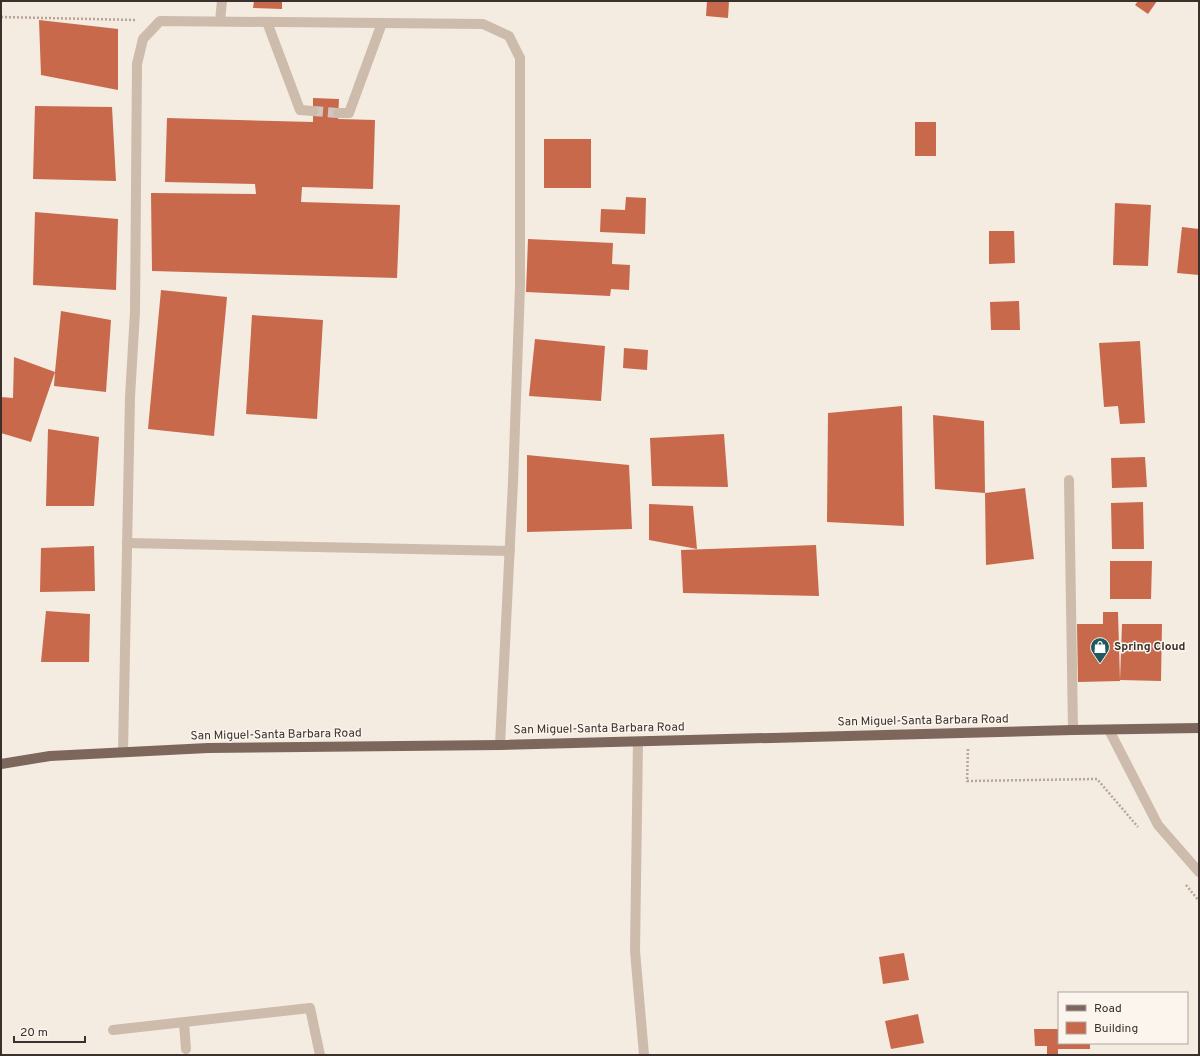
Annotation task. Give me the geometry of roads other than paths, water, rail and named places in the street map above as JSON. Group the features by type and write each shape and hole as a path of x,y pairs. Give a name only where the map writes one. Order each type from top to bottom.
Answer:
{"main road":[{"name":"San Miguel-Santa Barbara Road","path":"1,764 50,756 208,748 500,745 1199,728"}],"street":[{"path":"220,21 222,1"},
{"path":"123,752 130,397 135,312 137,64 143,39 160,21 483,24 509,36 520,58 520,286 510,551 500,745"},
{"path":"267,22 300,110 313,111"},
{"path":"338,113 349,113 382,23"},
{"path":"1069,480 1073,730"},
{"path":"127,543 510,551"},
{"path":"1109,730 1158,824 1199,872"},
{"path":"638,742 635,951 644,1055"},
{"path":"113,1030 310,1008 320,1055"},
{"path":"184,1023 186,1050"}],"tunnel":[{"path":"313,111 338,113"}],"place":[{"name":"Spring Cloud","path":"1100,664"}]}
